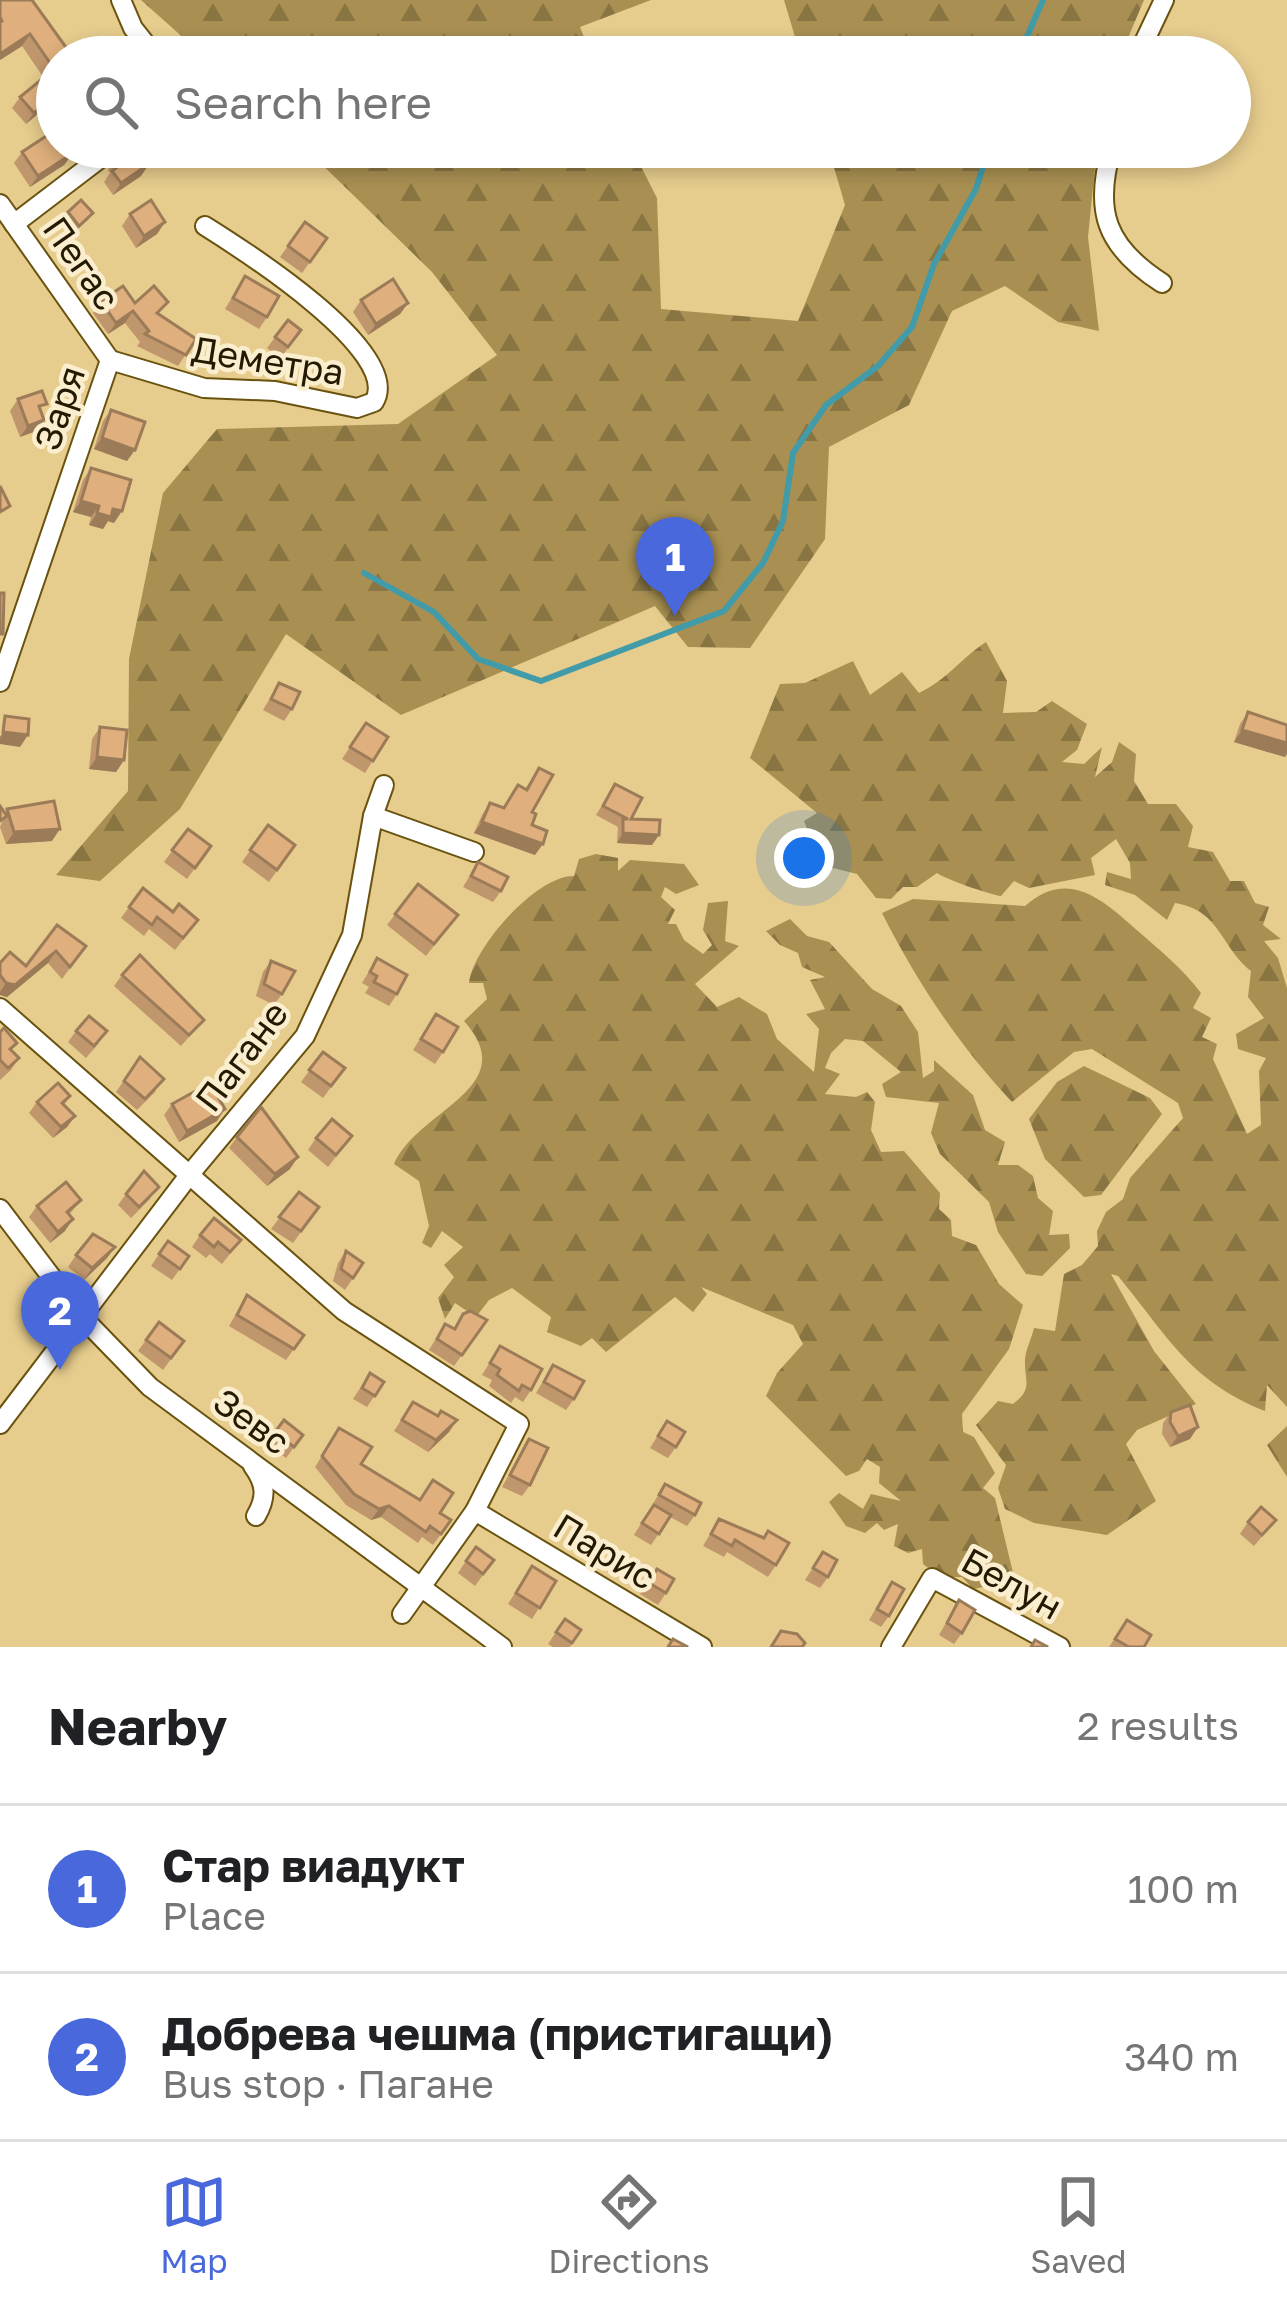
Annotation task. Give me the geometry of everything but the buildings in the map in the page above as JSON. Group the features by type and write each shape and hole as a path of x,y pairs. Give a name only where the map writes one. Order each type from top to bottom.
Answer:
{"street":[{"path":"122,0 139,36"},
{"path":"1147,36 1164,0"},
{"path":"14,224 88,168"},
{"path":"1106,168 1101,187 1106,218 1129,262 1162,283"},
{"name":"Пегас","path":"0,204 110,360"},
{"name":"Деметра","path":"110,360 204,388 275,391 357,408 374,402 378,385 359,347 286,277 205,226"},
{"name":"Заря","path":"0,682 110,360"},
{"name":"Пагане","path":"0,1424 190,1174 305,1036 352,935 373,816 384,785"},
{"path":"373,816 474,852"},
{"path":"0,1008 344,1311 519,1424 475,1511 402,1614"},
{"name":"Зевс","path":"0,1209 81,1316 150,1387 502,1647"},
{"path":"250,1462 263,1480 264,1502 256,1516"},
{"name":"Парис","path":"475,1511 702,1647"},
{"name":"Белун","path":"891,1647 932,1578 1060,1647"}],"green space":[{"path":"141,0 651,0 580,27 584,36 181,36"},
{"path":"784,0 1144,0 1129,36 795,36"},
{"path":"326,168 642,168 657,198 661,309 798,321 845,205 834,168 1095,168 1088,237 1099,331 1058,322 1005,286 952,311 909,405 829,447 825,539 750,648 688,647 655,606 401,715 286,634 180,809 100,881 56,875 128,791 129,659 163,493 217,429 398,424 497,355 432,272"},
{"path":"986,642 1007,681 1003,713 1036,712 1052,701 1087,724 1077,750 1062,762 1084,764 1102,747 1095,777 1112,762 1119,742 1136,754 1134,781 1148,804 1176,804 1193,826 1188,847 1213,852 1230,881 1244,881 1255,903 1269,907 1263,925 1281,939 1264,941 1278,958 1287,988 1287,1407 1267,1385 1265,1411 1217,1386 1181,1354 1118,1276 1111,1274 1154,1351 1196,1404 1137,1430 1126,1444 1156,1501 1107,1535 1034,1523 1005,1509 998,1488 1006,1465 976,1425 998,1401 1013,1404 1024,1393 1026,1355 1034,1328 1055,1331 1064,1274 1082,1265 1098,1246 1097,1231 1106,1212 1123,1199 1130,1178 1183,1118 1178,1103 1092,1049 1074,1052 1012,1102 940,1012 882,913 913,899 1025,906 1056,889 1071,889 1099,900 1164,953 1201,993 1193,1008 1211,1018 1202,1037 1217,1044 1213,1059 1247,1134 1261,1125 1259,1071 1266,1058 1238,1049 1236,1034 1264,1018 1248,997 1251,971 1202,913 1175,903 1167,920 1135,895 1105,885 1107,872 1131,879 1130,863 1116,839 1091,858 1095,875 1029,888 1014,881 1001,896 937,873 917,887 903,887 891,899 876,898 857,874 821,865 804,821 817,813 750,758 780,684 805,683 853,661 870,695 902,672 919,693"},
{"path":"596,854 618,858 618,871 630,860 684,864 699,885 676,894 665,887 661,897 675,910 668,924 676,924 684,940 703,954 712,945 703,930 708,903 728,901 725,941 739,946 695,984 717,1007 739,997 767,1014 777,1039 814,1072 819,1029 806,1014 825,1009 810,980 825,977 802,967 798,953 780,945 766,931 790,919 807,936 829,942 872,989 901,1006 918,1032 923,1078 934,1071 934,1060 973,1095 985,1130 1005,1142 998,1165 1018,1165 1033,1176 1038,1198 1053,1211 1049,1235 1069,1234 1070,1248 1042,1276 1026,1274 998,1232 989,1202 940,1154 931,1133 939,1103 886,1097 882,1084 901,1072 863,1041 845,1039 831,1053 825,1068 840,1074 825,1094 856,1097 867,1092 875,1102 871,1130 881,1152 904,1151 940,1193 939,1209 951,1220 952,1236 976,1245 999,1284 1023,1305 1009,1349 962,1414 963,1432 974,1437 995,1473 983,1488 995,1498 1015,1581 973,1589 962,1577 940,1577 923,1564 922,1549 908,1553 894,1546 898,1524 884,1530 877,1523 865,1533 846,1526 829,1502 839,1493 863,1509 871,1494 901,1501 879,1483 880,1467 867,1459 859,1471 846,1476 766,1396 777,1373 803,1344 793,1325 701,1287 707,1294 693,1312 675,1297 606,1352 592,1338 581,1346 547,1332 551,1317 512,1288 489,1300 476,1317 455,1303 445,1319 438,1298 454,1277 444,1265 463,1247 442,1231 431,1248 422,1243 429,1226 419,1181 394,1164 406,1145 475,1081 482,1064 479,1044 464,1021 487,999 483,983 469,983 482,951 526,900 559,879 574,876 579,859"},
{"path":"1084,1066 1150,1098 1162,1114 1101,1195 1084,1197 1045,1159 1029,1119 1057,1082"},
{"path":"1287,1426 1287,1477 1267,1445"}],"waterway":[{"path":"1027,36 1043,0"},
{"path":"364,573 434,612 478,659 541,681 724,611 763,563 783,521 793,453 826,405 878,366 912,327 934,264 976,189 982,168"}],"place":[{"name":"Стар виадукт","path":"675,616"},
{"name":"Добрева чешма (пристигащи)","path":"60,1370"}]}
